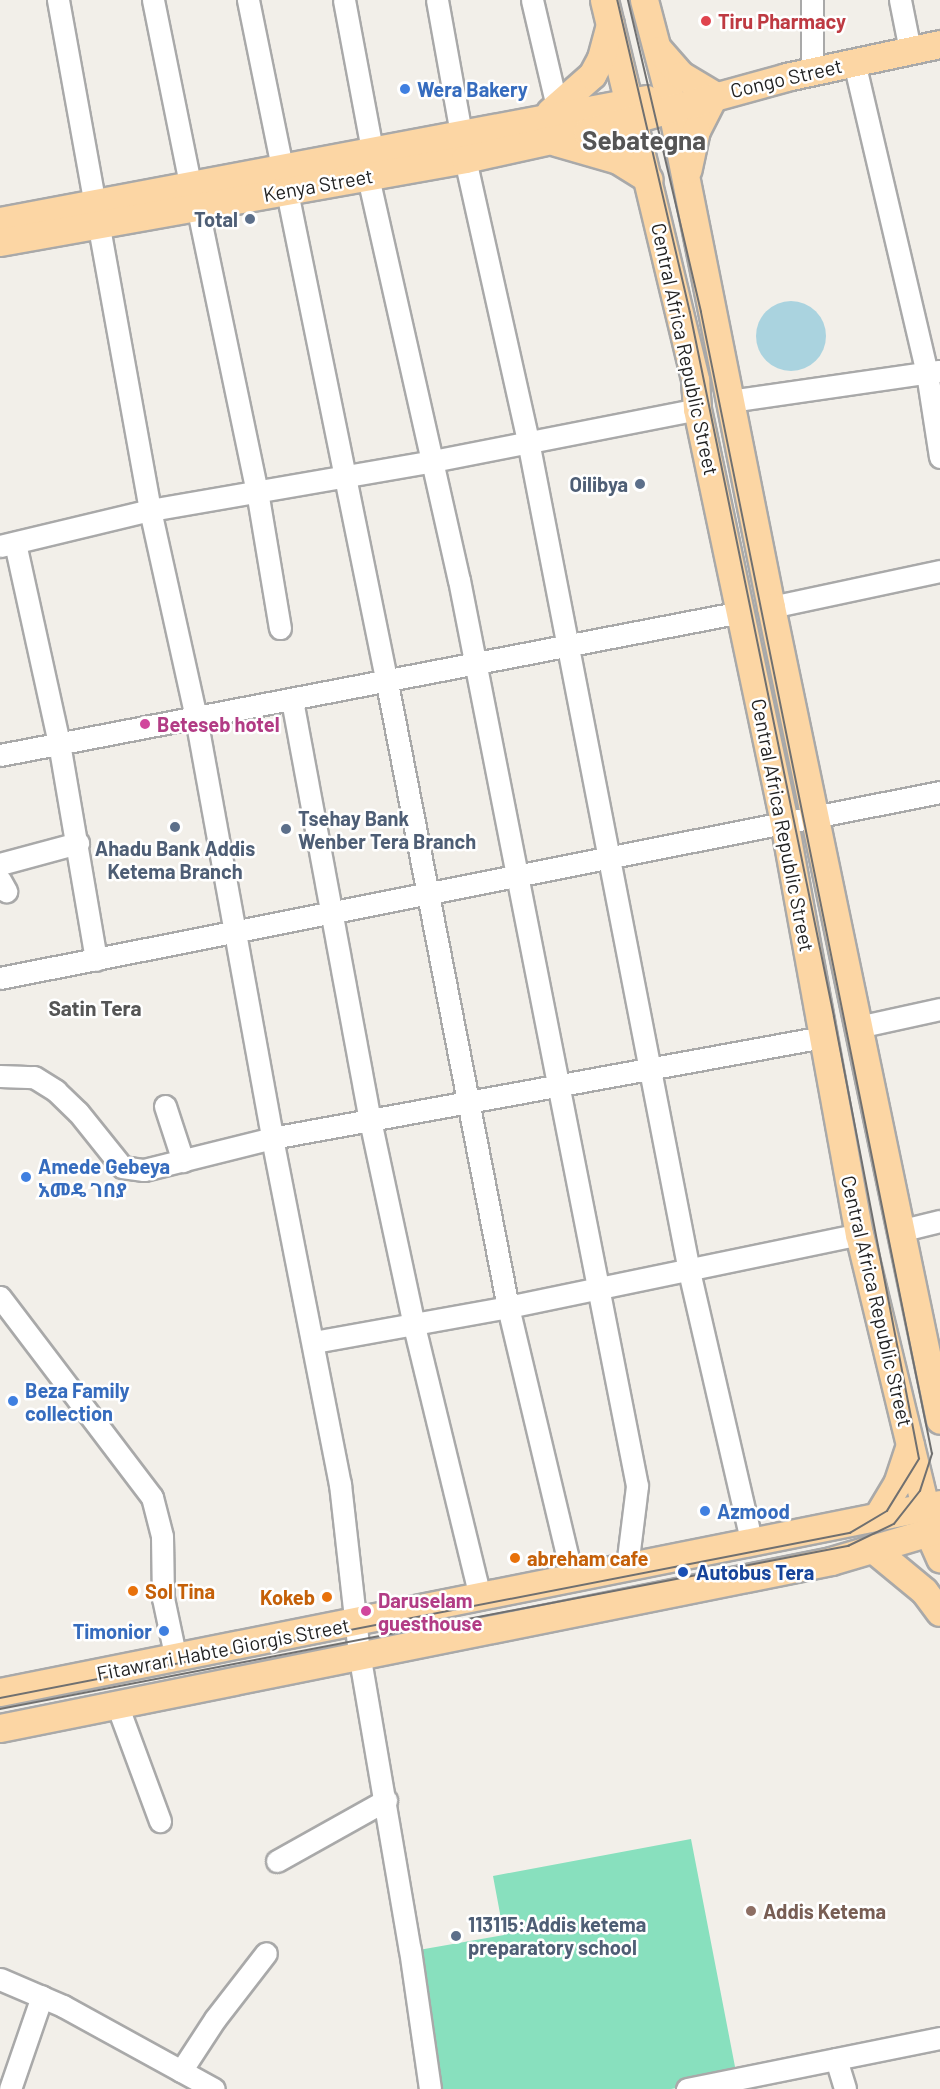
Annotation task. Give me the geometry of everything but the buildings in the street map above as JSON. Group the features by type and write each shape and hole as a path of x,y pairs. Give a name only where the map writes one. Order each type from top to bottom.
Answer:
{"main road":[{"name":"Central Africa Republic Street","path":"644,0 670,103 771,607 940,1420"},
{"path":"282,179 372,149 461,133 549,122 592,75 601,58 607,11"},
{"name":"Central Africa Republic Street","path":"607,11 633,111 695,380 697,409 784,822 859,1234 910,1445 933,1517 940,1558"},
{"path":"653,43 681,75 708,96 696,130 685,182"},
{"name":"Congo Street","path":"670,103 940,44"},
{"path":"633,111 670,103"},
{"name":"Kenya Street","path":"0,242 96,213 194,194 282,179 368,177 465,159 549,122 633,111"},
{"path":"549,122 573,144 618,160 649,179"},
{"path":"0,221 96,213"},
{"path":"877,1517 897,1484 910,1445"},
{"name":"Fitawrari Habte Giorgis Street","path":"0,1692 357,1623 572,1575 752,1544 877,1517 933,1517"},
{"path":"0,1728 359,1653 477,1633 831,1561 872,1548 933,1517"},
{"path":"872,1548 924,1591 940,1612"}],"street":[{"path":"58,0 150,510 196,718 238,932 272,1138 314,1342 340,1484 359,1653 386,1800 430,2089"},
{"path":"153,0 257,491 280,628"},
{"path":"248,0 282,179 387,683 508,1307 572,1575"},
{"path":"344,0 372,149"},
{"path":"437,0 461,133"},
{"path":"532,0 549,122"},
{"path":"812,0 812,72"},
{"path":"900,0 910,51"},
{"path":"854,62 934,372 940,457"},
{"path":"465,159 528,441 565,648 611,856 689,1271 752,1544"},
{"path":"368,177 434,461 515,878 559,1087 596,1289 637,1486 627,1566"},
{"path":"730,401 934,372"},
{"path":"96,960 78,843 59,743 7,545 150,510 434,461 697,409"},
{"path":"771,607 940,572"},
{"path":"0,755 387,683 741,612"},
{"path":"292,700 370,1120 414,1326 480,1597"},
{"path":"0,978 515,878 611,856 940,792"},
{"path":"0,864 78,843"},
{"path":"858,1028 940,1009"},
{"path":"0,1076 34,1077 56,1091 78,1112 122,1167 144,1170 272,1138 468,1105 823,1037"},
{"path":"165,1106 183,1161"},
{"path":"899,1231 940,1221"},
{"path":"314,1342 414,1326 689,1271 859,1234"},
{"path":"0,1297 152,1497 162,1536 163,1598 176,1659"},
{"path":"116,1702 160,1821"},
{"path":"277,1862 386,1800"},
{"path":"181,2071 215,2019 266,1953"},
{"path":"0,1979 42,1996 214,2089"},
{"path":"10,2089 42,1996"},
{"path":"699,2088 940,2038"},
{"path":"836,2059 845,2089"}],"green space":[{"path":"691,1839 737,2077 671,2089 433,2089 413,1951 504,1935 493,1876"}],"water":[{"path":"791,301 804,304 816,311 823,323 826,336 823,349 816,361 804,368 791,371 778,368 766,361 759,349 756,336 759,323 766,311 778,304"}],"tram line":[{"path":"0,1698 850,1533 887,1511 919,1459 834,1017 690,313 617,0"},
{"path":"0,1709 848,1546 894,1524 920,1491 932,1454 701,312 628,0"}],"place":[{"name":"Tiru Pharmacy","path":"706,21"},
{"name":"Wera Bakery","path":"405,89"},
{"name":"Total","path":"250,219"},
{"name":"Oilibya","path":"640,484"},
{"name":"Beteseb hotel","path":"145,724"},
{"name":"Ahadu Bank Addis Ketema Branch","path":"175,827"},
{"name":"Tsehay Bank Wenber Tera Branch","path":"286,829"},
{"name":"Amede Gebeya አመዴ ገበያ","path":"26,1177"},
{"name":"Beza Family collection","path":"13,1401"},
{"name":"Azmood","path":"705,1511"},
{"name":"abreham cafe","path":"515,1558"},
{"name":"Autobus Tera","path":"683,1572"},
{"name":"Sol Tina","path":"133,1591"},
{"name":"Kokeb","path":"327,1597"},
{"name":"Daruselam guesthouse","path":"366,1611"},
{"name":"Timonior","path":"164,1631"},
{"name":"Addis Ketema","path":"751,1911"},
{"name":"113115:Addis ketema preparatory school","path":"456,1936"}],"district":[{"name":"Sebategna","path":"644,140"},
{"name":"Satin Tera","path":"95,1008"}]}
